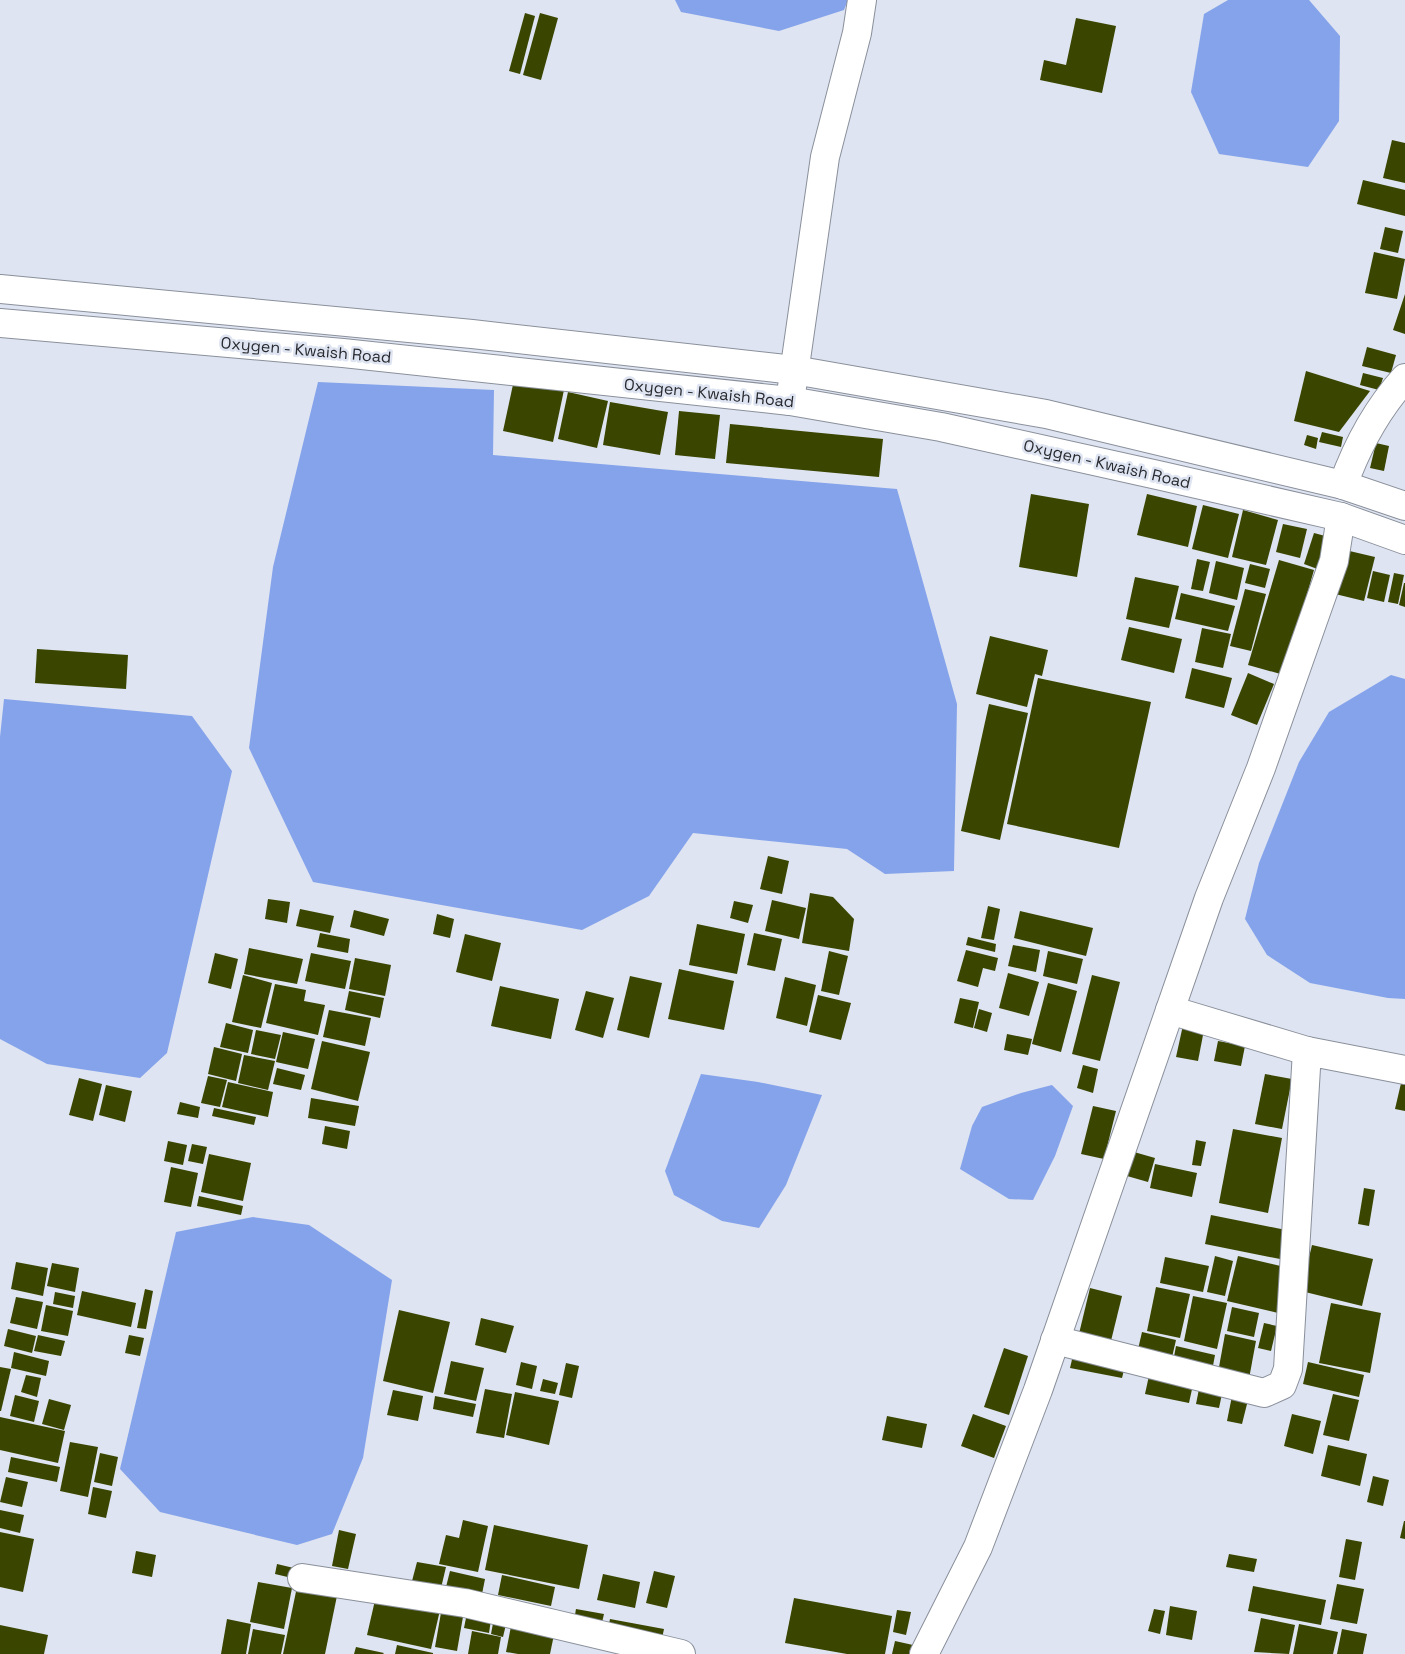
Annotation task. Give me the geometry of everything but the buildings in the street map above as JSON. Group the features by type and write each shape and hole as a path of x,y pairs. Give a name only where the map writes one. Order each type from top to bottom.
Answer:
{"street":[{"path":"790,402 825,157 857,33 862,0"},
{"name":"Oxygen - Kwaish Road","path":"0,289 472,334 794,370 1046,414 1343,486 1405,506"},
{"name":"Oxygen - Kwaish Road","path":"0,323 343,353 790,402 942,427 1340,518 1405,540"},
{"path":"1343,486 1356,452 1379,411 1405,378"},
{"path":"924,1654 978,1546 1019,1441 1209,898 1261,768 1328,580 1334,561 1340,518"},
{"path":"1170,1010 1307,1051 1405,1070"},
{"path":"1055,1340 1264,1393 1282,1385 1288,1369 1307,1051"},
{"path":"302,1578 465,1603 681,1654"}],"water":[{"path":"675,0 848,0 844,10 779,31 681,12"},
{"path":"1228,0 1309,0 1340,36 1339,121 1308,167 1219,154 1191,92 1204,14"},
{"path":"318,382 494,390 493,455 897,489 957,704 954,871 885,874 847,849 693,833 649,896 582,930 313,882 249,748 273,567"},
{"path":"1391,675 1405,679 1405,999 1388,998 1310,983 1267,955 1245,919 1259,863 1299,762 1329,712"},
{"path":"4,699 192,716 232,771 167,1053 140,1078 47,1064 0,1039 0,737"},
{"path":"701,1074 758,1082 822,1095 786,1185 759,1228 722,1221 674,1195 665,1171"},
{"path":"1052,1085 1073,1106 1055,1156 1033,1200 1009,1199 960,1169 972,1126 982,1107 1021,1093"},
{"path":"253,1217 309,1225 392,1280 363,1458 332,1534 297,1545 160,1512 120,1469 176,1232"}]}
